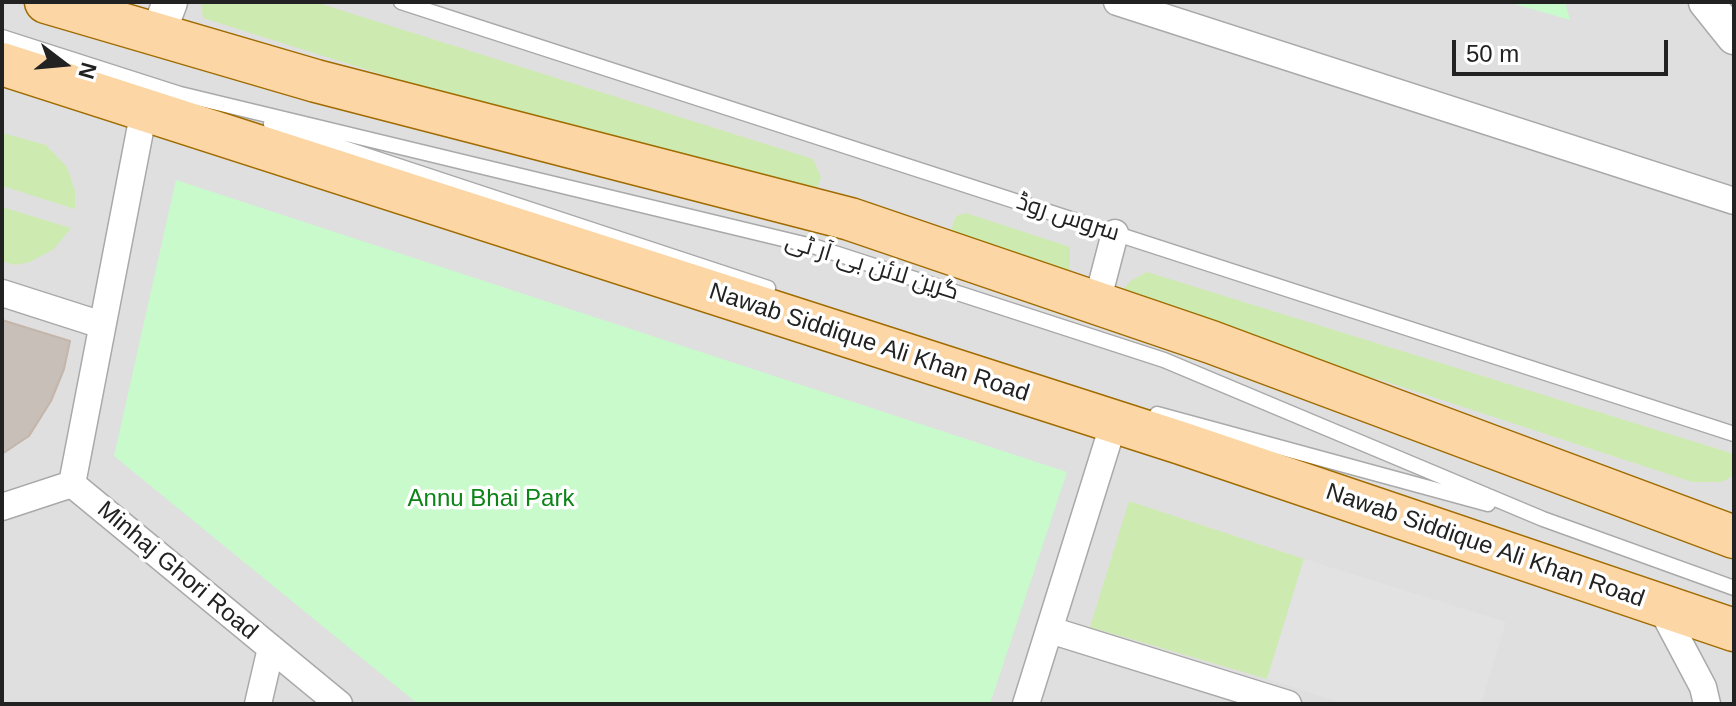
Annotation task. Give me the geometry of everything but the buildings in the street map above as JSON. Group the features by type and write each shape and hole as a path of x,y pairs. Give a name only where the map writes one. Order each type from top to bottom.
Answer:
{"main road":[{"path":"46,2 164,18 316,81 850,219 1211,342 1734,537"},
{"name":"Nawab Siddique Ali Khan Road","path":"2,64 160,101 1130,417 1734,630"}],"street":[{"path":"1117,2 1734,201"},
{"path":"1706,2 1734,37"},
{"path":"2,507 72,484 102,325 160,101"},
{"path":"1097,302 1115,233"},
{"path":"2,293 102,325"},
{"path":"1026,704 1050,630 1130,417"},
{"name":"Minhaj Ghori Road","path":"72,484 339,704"},
{"path":"1660,606 1703,687 1707,704"},
{"path":"1050,630 1288,704"},
{"path":"258,704 271,648"}],"lane":[{"name":"سروس روڈ","path":"401,2 1734,434"},
{"name":"گرین لائن بی آر ٹی","path":"2,37 160,101 784,294"},
{"name":"گرین لائن بی آر ٹی","path":"160,101 816,247 1164,360 1543,519 1734,588"},
{"name":"گرین لائن بی آر ٹی","path":"1130,417 1543,519"}],"shaded area":[{"path":"2,2 1734,2 1734,704 2,704"},
{"path":"1304,559 1506,622 1481,704 1346,704 1267,679"}],"green space":[{"path":"201,2 315,2 813,159 821,177 814,199 799,206 203,18"},
{"path":"1508,2 1565,2 1570,20"},
{"path":"2,133 46,145 67,167 75,191 75,209 2,186"},
{"name":"Annu Bhai Park","path":"176,180 1067,472 990,704 418,704 114,456"},
{"path":"2,207 71,228 54,249 30,262 15,265 2,261"},
{"path":"966,213 1070,247 1070,276 942,256 956,216"},
{"path":"1147,272 1734,454 1734,475 1722,482 1692,482 1378,379 1322,374 1118,294 1132,280"},
{"path":"1129,501 1304,559 1267,679 1090,627"}]}
